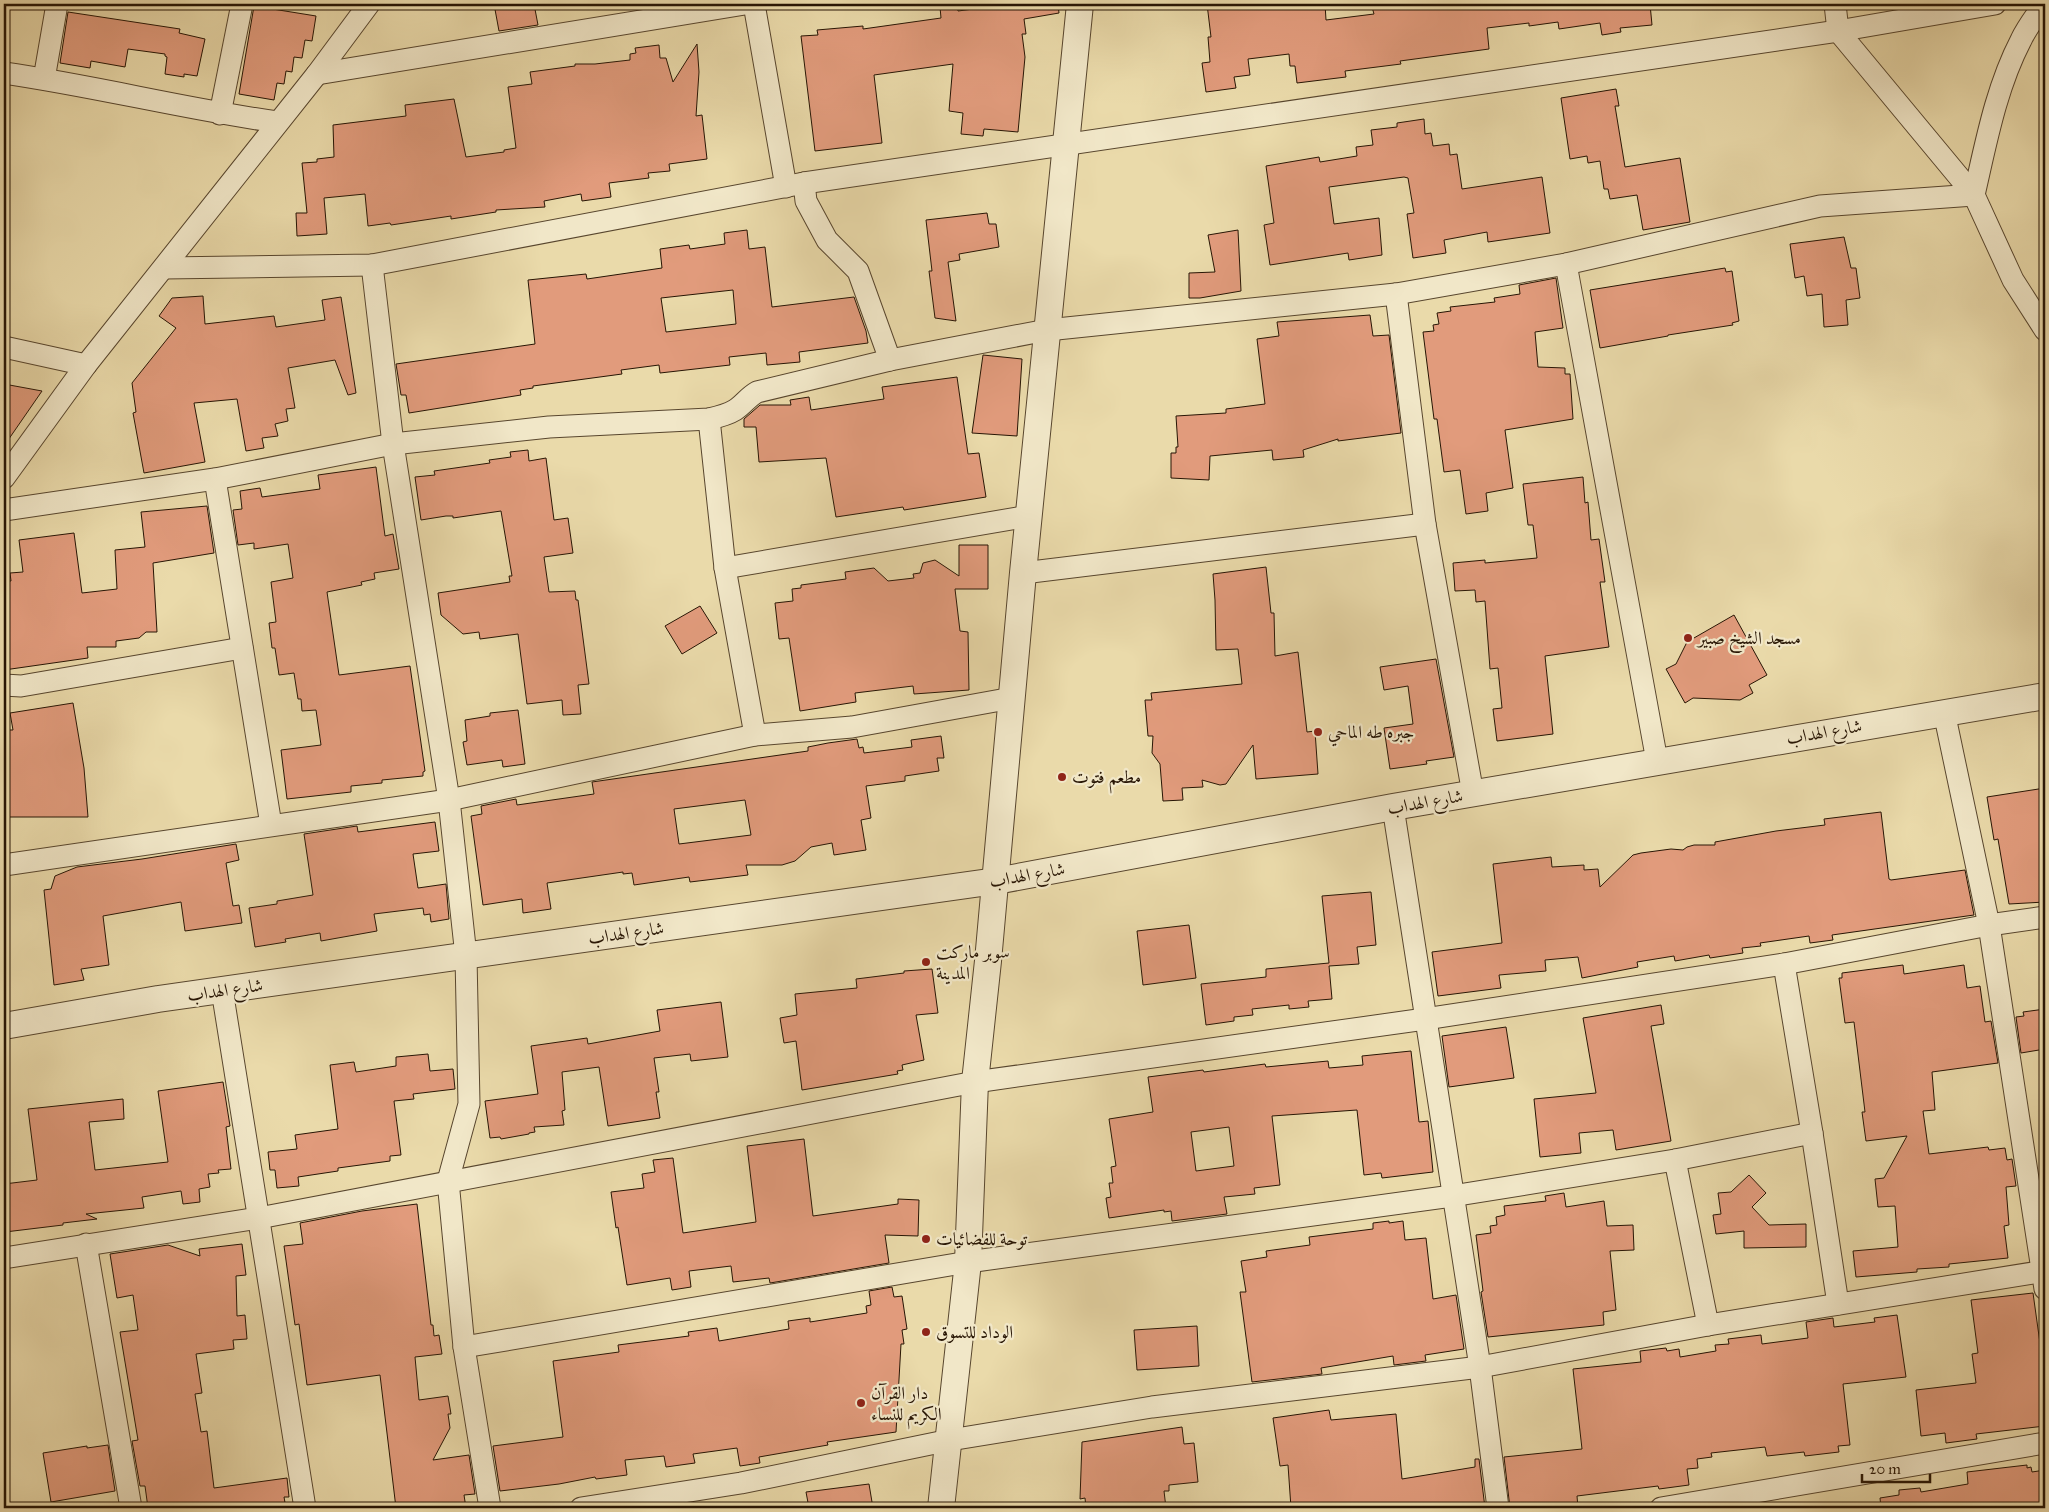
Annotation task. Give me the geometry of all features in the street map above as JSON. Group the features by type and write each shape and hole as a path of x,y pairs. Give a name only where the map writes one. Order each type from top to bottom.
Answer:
{"street":[{"path":"44,79 57,4"},
{"path":"220,114 242,4"},
{"path":"4,478 86,365 317,74 369,4"},
{"path":"317,74 745,4"},
{"path":"754,4 795,185 827,240 858,271 890,360"},
{"path":"941,1508 950,1440 968,1262 975,1082 996,881 1023,573 1080,4"},
{"path":"1834,4 1838,31 1974,195 2013,280 2045,330"},
{"path":"164,268 372,265 795,185 1838,31 1994,4"},
{"path":"1974,195 1990,124 2003,80 2021,39 2044,4"},
{"path":"4,73 44,79 220,114 277,122"},
{"path":"4,510 215,479 394,444 549,427 709,420 737,409 746,399 757,392 890,360 1047,330 1396,294 1566,264 1820,206 1974,195"},
{"path":"1566,264 1658,761"},
{"path":"372,265 394,444 449,800 466,956 469,1104 448,1182 464,1347 490,1508"},
{"path":"1396,294 1425,524 1473,794"},
{"path":"4,347 86,365"},
{"path":"709,420 725,568 755,735"},
{"path":"215,479 271,826"},
{"path":"725,568 1029,516"},
{"path":"1023,573 1425,524"},
{"path":"4,685 21,686 242,648"},
{"name":"شارع الهداب","path":"4,1026 158,999 996,881 1393,807 2045,696"},
{"path":"4,865 449,800 755,735 852,727 1012,698"},
{"path":"581,1508 742,1483 950,1440 1152,1407 1480,1367 1708,1325 1838,1304 2044,1277 1989,925 1944,712"},
{"path":"1393,807 1480,1367 1498,1508"},
{"path":"4,1258 259,1218 975,1082 1425,1019 1784,964 1989,925 2045,917"},
{"path":"1784,964 1838,1304"},
{"path":"222,990 305,1508"},
{"path":"464,1347 968,1262 1452,1196 1675,1160 1812,1133"},
{"path":"1675,1160 1708,1325"},
{"path":"86,1244 131,1508"},
{"path":"1661,1508 2045,1443"}],"building":[{"path":"494,4 534,4 538,25 499,31"},
{"path":"1011,4 1058,4 1059,13 1024,19 1026,34 1022,34 1025,57 1018,132 984,129 983,136 961,134 963,113 949,111 953,64 874,75 882,143 815,151 801,36 818,35 817,30 863,26 863,29 941,18 940,7 957,5 958,11"},
{"path":"1207,4 1325,4 1326,20 1374,14 1372,7 1390,4 1650,4 1652,25 1620,28 1621,32 1602,35 1600,23 1559,29 1558,22 1529,26 1529,23 1487,28 1489,49 1400,61 1401,64 1345,71 1346,77 1297,83 1295,66 1290,66 1289,54 1248,59 1250,75 1234,77 1236,88 1206,92 1202,63 1210,62 1208,37 1211,37"},
{"path":"254,6 316,16 312,41 305,40 302,58 294,57 292,72 286,71 284,84 277,83 274,100 239,94"},
{"path":"68,12 180,29 179,33 205,39 197,76 184,74 184,77 165,74 167,57 165,54 128,49 125,67 91,61 90,68 60,63"},
{"path":"697,44 699,72 696,116 702,115 707,159 669,164 670,171 648,173 649,178 609,183 611,197 582,201 581,194 544,201 545,207 496,210 496,212 451,219 451,216 391,225 390,223 368,226 365,194 324,198 327,234 297,236 296,213 307,213 302,163 317,162 317,159 334,157 333,125 406,116 405,105 454,99 466,157 504,152 504,150 516,148 508,87 532,84 530,72 575,66 575,64 630,60 630,54 636,53 635,48 659,45 660,58 666,58 673,82"},
{"path":"1616,89 1619,106 1615,106 1625,167 1680,158 1690,222 1643,230 1637,195 1610,199 1608,189 1604,189 1600,161 1588,163 1587,156 1570,159 1561,98"},
{"path":"1424,119 1425,134 1431,133 1433,146 1449,144 1450,155 1457,154 1462,189 1542,177 1550,233 1488,242 1487,232 1444,240 1446,253 1413,258 1407,214 1414,213 1408,178 1404,177 1329,187 1334,224 1379,218 1382,255 1349,260 1348,253 1270,265 1264,225 1274,223 1266,166 1319,157 1320,162 1357,156 1356,147 1373,145 1371,130 1397,127 1397,123"},
{"path":"987,213 989,224 996,224 999,247 959,254 960,260 948,262 956,321 935,318 929,271 932,271 926,220"},
{"path":"747,230 749,249 765,247 772,307 854,297 866,331 868,343 799,352 800,362 767,365 766,353 729,357 730,365 660,373 659,365 621,370 622,374 533,386 533,388 520,390 521,395 409,413 406,395 401,395 396,364 535,344 528,280 586,274 587,279 662,268 660,249 689,245 690,249 725,244 724,233","holes":["733,290 736,324 666,332 661,298"]},
{"path":"1238,230 1241,291 1189,298 1189,273 1215,272 1208,235"},
{"path":"1844,237 1851,268 1856,268 1860,298 1846,300 1848,325 1824,327 1822,294 1807,296 1804,276 1795,278 1790,244"},
{"path":"1725,268 1726,272 1732,271 1739,321 1732,323 1733,325 1600,348 1590,290"},
{"path":"1556,278 1563,328 1535,332 1538,367 1565,368 1565,374 1570,374 1573,419 1505,430 1513,488 1486,493 1488,511 1466,514 1460,470 1444,472 1437,419 1434,419 1423,332 1434,331 1433,325 1439,324 1437,313 1451,311 1450,307 1495,302 1494,298 1520,294 1519,285"},
{"path":"203,296 205,324 274,316 276,327 325,320 322,300 341,297 356,393 348,395 335,360 288,368 295,408 286,409 288,421 275,424 278,436 262,438 264,448 246,451 237,399 194,403 205,462 144,473 133,413 136,412 132,383 176,328 159,316 172,298"},
{"path":"1370,315 1373,336 1389,335 1401,433 1338,441 1338,439 1303,450 1304,457 1273,460 1272,450 1210,456 1209,480 1171,478 1171,453 1176,453 1176,447 1178,447 1176,416 1226,413 1226,409 1265,404 1257,339 1279,336 1277,322"},
{"path":"983,355 1022,359 1017,436 972,433"},
{"path":"957,377 968,454 979,453 986,497 904,510 903,507 836,517 826,458 759,462 756,427 744,427 744,419 760,405 791,405 790,400 809,397 811,410 884,399 882,387"},
{"path":"4,384 42,391 4,446"},
{"path":"528,450 529,461 546,458 554,520 568,518 573,553 544,557 549,592 575,591 576,600 578,600 589,684 578,685 581,714 563,715 562,700 527,704 518,634 480,639 479,632 463,634 441,615 438,593 510,582 509,576 512,576 501,511 453,518 453,516 446,516 421,520 415,477 435,475 434,471 490,463 489,460 511,457 510,452"},
{"path":"376,467 385,536 393,534 399,569 374,573 375,579 361,582 362,585 327,592 339,675 410,666 425,771 423,776 382,780 382,783 351,786 351,792 287,799 281,750 321,745 316,710 302,711 294,673 279,675 275,648 272,648 269,623 276,622 271,582 293,578 288,544 254,549 254,543 238,545 233,510 242,509 240,491 260,488 262,497 320,489 318,475"},
{"path":"1583,477 1585,503 1588,502 1591,540 1599,539 1605,582 1600,582 1609,647 1545,656 1553,734 1497,741 1493,709 1502,708 1498,668 1490,669 1485,601 1476,602 1475,590 1455,591 1453,563 1485,560 1485,563 1537,558 1533,525 1528,525 1523,484"},
{"path":"207,506 214,553 153,563 157,632 146,632 139,638 116,641 116,647 87,647 88,658 4,670 4,581 11,581 10,573 23,572 19,540 74,533 82,593 117,589 115,550 145,547 141,512"},
{"path":"959,545 988,545 988,589 955,589 960,631 968,632 969,690 914,694 913,686 855,693 856,702 800,711 789,638 779,639 775,603 793,601 792,589 801,588 801,585 846,579 845,572 874,568 888,581 914,578 913,574 920,573 923,563 935,560 959,576"},
{"path":"1266,567 1271,613 1274,613 1275,656 1298,652 1307,732 1315,731 1318,774 1256,779 1253,745 1226,784 1220,785 1202,780 1203,787 1182,788 1183,800 1163,801 1160,764 1152,753 1153,736 1148,736 1145,700 1152,700 1151,693 1242,684 1238,649 1216,650 1213,574"},
{"path":"700,606 717,633 682,654 665,626"},
{"path":"1734,615 1767,675 1749,685 1753,693 1740,700 1693,698 1685,703 1666,669 1676,664 1687,642"},
{"path":"1436,659 1454,757 1426,761 1427,764 1390,769 1384,728 1413,724 1408,686 1384,690 1380,667"},
{"path":"73,703 84,768 88,817 4,817 4,730 13,730 10,713"},
{"path":"518,710 525,764 503,767 502,760 467,765 463,742 467,741 465,720 490,716 490,713"},
{"path":"941,736 944,758 937,758 939,771 905,776 905,781 866,786 871,818 861,820 866,850 834,855 832,843 811,847 795,861 782,865 746,865 748,875 690,882 689,877 634,885 632,873 623,874 623,872 547,883 551,909 523,913 522,899 483,905 471,816 482,814 481,806 516,799 517,805 594,794 592,782 808,751 808,747 828,743 857,739 859,748 863,747 864,753 912,747 911,740","holes":["745,800 751,835 679,844 674,809"]},
{"path":"2045,788 2045,902 2009,904 1998,839 1994,840 1987,797"},
{"path":"1881,812 1889,879 1965,870 1974,915 1832,935 1833,940 1810,943 1809,936 1760,943 1761,946 1742,948 1743,953 1710,958 1709,955 1675,961 1674,956 1637,962 1638,967 1582,978 1578,957 1545,960 1546,971 1499,975 1501,988 1438,996 1432,952 1502,943 1493,864 1551,857 1552,867 1584,865 1584,870 1598,869 1600,887 1633,855 1671,849 1683,850 1694,845 1715,845 1715,842 1776,831 1825,825 1824,819"},
{"path":"435,822 439,851 413,854 418,888 446,884 449,919 431,922 430,914 424,915 423,908 374,914 377,931 321,941 320,933 285,939 286,942 255,947 249,908 277,904 277,901 313,895 304,834 357,826 358,832"},
{"path":"236,844 239,860 226,863 233,906 239,905 242,923 185,931 181,902 103,916 109,965 81,969 84,980 54,985 44,890 51,889 55,876 77,867"},
{"path":"1371,892 1376,945 1357,947 1359,964 1329,966 1332,999 1308,1001 1309,1007 1289,1009 1289,1005 1252,1009 1253,1015 1234,1017 1234,1021 1206,1025 1201,984 1266,977 1266,969 1329,963 1322,896"},
{"path":"1189,925 1196,978 1143,985 1137,931"},
{"path":"1903,965 1904,974 1964,965 1967,988 1980,986 1985,1022 1991,1021 1998,1063 1932,1072 1935,1110 1923,1111 1929,1154 1988,1147 1989,1150 2005,1148 2007,1160 2012,1159 2016,1186 2006,1187 2009,1225 2004,1226 2008,1258 1949,1264 1949,1267 1917,1269 1917,1272 1856,1277 1853,1251 1898,1247 1895,1206 1878,1207 1875,1179 1884,1178 1907,1136 1866,1141 1862,1112 1865,1112 1854,1022 1845,1023 1839,978 1842,978 1842,973"},
{"path":"932,969 938,1013 916,1015 924,1060 902,1065 903,1070 897,1071 898,1074 802,1090 796,1041 784,1043 780,1018 797,1015 795,994 857,988 856,979 904,973 904,971"},
{"path":"721,1002 728,1057 691,1061 690,1054 654,1058 659,1092 656,1092 660,1118 608,1126 599,1067 562,1072 565,1110 562,1111 564,1125 534,1127 535,1132 529,1134 501,1139 500,1137 490,1138 485,1101 538,1094 531,1046 587,1038 588,1044 660,1031 657,1010"},
{"path":"1661,1005 1664,1024 1651,1026 1671,1141 1616,1150 1613,1130 1579,1133 1581,1153 1540,1157 1534,1099 1596,1093 1583,1018"},
{"path":"2045,1009 2045,1049 2021,1053 2016,1017 2024,1016 2023,1012"},
{"path":"1506,1027 1514,1078 1449,1087 1442,1036"},
{"path":"1411,1051 1419,1122 1428,1121 1433,1172 1382,1178 1381,1173 1364,1175 1357,1110 1272,1116 1280,1185 1254,1188 1255,1194 1224,1197 1227,1214 1172,1221 1171,1211 1164,1212 1164,1210 1109,1218 1106,1198 1111,1197 1109,1183 1113,1183 1111,1167 1116,1166 1109,1119 1153,1112 1148,1077 1265,1064 1266,1067 1328,1061 1329,1068 1363,1065 1362,1056","holes":["1229,1127 1234,1166 1196,1171 1191,1132"]},
{"path":"428,1054 430,1071 453,1069 455,1089 413,1094 414,1099 394,1101 401,1155 390,1156 390,1161 338,1168 338,1171 298,1177 299,1186 277,1188 275,1170 270,1170 268,1152 297,1149 295,1135 338,1129 330,1065 354,1062 356,1072 396,1066 396,1057"},
{"path":"223,1082 230,1126 226,1127 231,1169 218,1170 219,1173 208,1174 210,1187 199,1189 200,1202 183,1204 181,1191 142,1197 144,1208 86,1214 97,1219 5,1232 4,1184 37,1180 28,1109 123,1099 124,1119 89,1122 95,1170 168,1162 158,1091"},
{"path":"804,1139 813,1216 898,1204 898,1199 919,1200 918,1236 885,1235 889,1263 770,1283 769,1278 733,1282 731,1266 689,1271 691,1287 672,1290 670,1278 627,1285 611,1192 644,1188 642,1174 655,1172 653,1160 673,1158 683,1233 756,1222 747,1146"},
{"path":"1749,1175 1766,1193 1752,1207 1769,1225 1806,1224 1806,1247 1744,1248 1744,1231 1716,1234 1713,1215 1721,1214 1718,1193 1731,1192"},
{"path":"1564,1193 1566,1207 1604,1201 1607,1226 1633,1225 1634,1250 1610,1251 1616,1310 1603,1312 1604,1325 1488,1337 1481,1292 1483,1291 1476,1235 1491,1233 1490,1226 1497,1225 1496,1217 1505,1215 1504,1206 1546,1201 1545,1196"},
{"path":"417,1204 431,1325 433,1325 434,1336 439,1335 442,1354 415,1357 419,1400 448,1396 451,1414 448,1414 450,1428 433,1460 469,1455 475,1494 464,1495 466,1508 396,1508 380,1375 307,1385 299,1324 295,1325 284,1246 303,1244 300,1223 362,1211"},
{"path":"1389,1221 1389,1223 1403,1221 1405,1240 1426,1238 1433,1299 1456,1295 1464,1349 1425,1355 1426,1361 1394,1365 1393,1356 1321,1368 1322,1374 1252,1382 1240,1292 1246,1292 1241,1261 1267,1257 1266,1251 1310,1245 1309,1237 1373,1229 1373,1223"},
{"path":"242,1244 246,1275 236,1276 237,1316 245,1315 247,1339 233,1340 234,1349 196,1354 202,1393 195,1394 201,1432 207,1431 214,1488 287,1478 289,1497 284,1497 286,1508 148,1508 145,1486 140,1486 132,1441 138,1440 120,1332 138,1330 133,1295 117,1298 110,1254 168,1245 200,1256 199,1249"},
{"path":"892,1287 894,1297 902,1296 907,1329 902,1330 904,1344 901,1344 896,1432 827,1442 828,1445 759,1457 760,1463 740,1466 737,1448 693,1454 695,1463 666,1467 664,1456 625,1460 627,1475 596,1479 595,1477 559,1484 500,1491 493,1446 563,1437 553,1361 619,1352 618,1345 689,1336 688,1332 717,1328 719,1341 789,1329 788,1321 810,1318 810,1322 867,1313 866,1306 871,1305 869,1291"},
{"path":"2033,1293 2045,1371 2045,1426 1976,1434 1977,1439 1946,1443 1945,1433 1921,1436 1916,1390 1976,1383 1972,1354 1978,1353 1971,1300"},
{"path":"1897,1315 1906,1377 1843,1384 1850,1445 1838,1446 1839,1452 1805,1456 1804,1452 1767,1456 1765,1447 1711,1453 1712,1457 1697,1459 1698,1468 1687,1469 1689,1485 1659,1489 1658,1486 1577,1496 1578,1508 1510,1508 1504,1457 1582,1449 1573,1369 1641,1362 1640,1351 1666,1348 1667,1351 1679,1349 1680,1357 1716,1351 1715,1345 1729,1344 1728,1339 1761,1335 1762,1344 1808,1338 1806,1322 1833,1318 1834,1327 1875,1322 1874,1318"},
{"path":"1197,1326 1199,1366 1137,1370 1134,1330"},
{"path":"1329,1410 1331,1420 1396,1414 1402,1479 1475,1467 1475,1459 1479,1459 1485,1508 1291,1508 1288,1465 1280,1466 1273,1418"},
{"path":"1182,1427 1184,1444 1194,1443 1198,1482 1169,1485 1169,1491 1164,1491 1166,1508 1086,1508 1085,1498 1080,1499 1082,1442"},
{"path":"108,1445 115,1491 51,1502 43,1453 87,1446 87,1448"},
{"path":"2027,1465 2027,1468 2031,1467 2032,1472 2045,1470 2045,1508 1881,1508 1880,1498 1899,1495 1899,1490 1920,1488 1921,1492 1968,1484 1967,1472"},
{"path":"869,1484 873,1508 809,1508 806,1492"}],"place":[{"name":"مسجد الشيخ صبير","path":"1688,638"},
{"name":"جبره طه الماحي","path":"1318,732"},
{"name":"مطعم فتوت","path":"1062,777"},
{"name":"سوبر ماركت المدينة","path":"926,962"},
{"name":"توحة للفضائيات","path":"926,1239"},
{"name":"الوداد للتسوق","path":"926,1332"},
{"name":"دار القرآن الكريم للنساء","path":"861,1403"}]}
